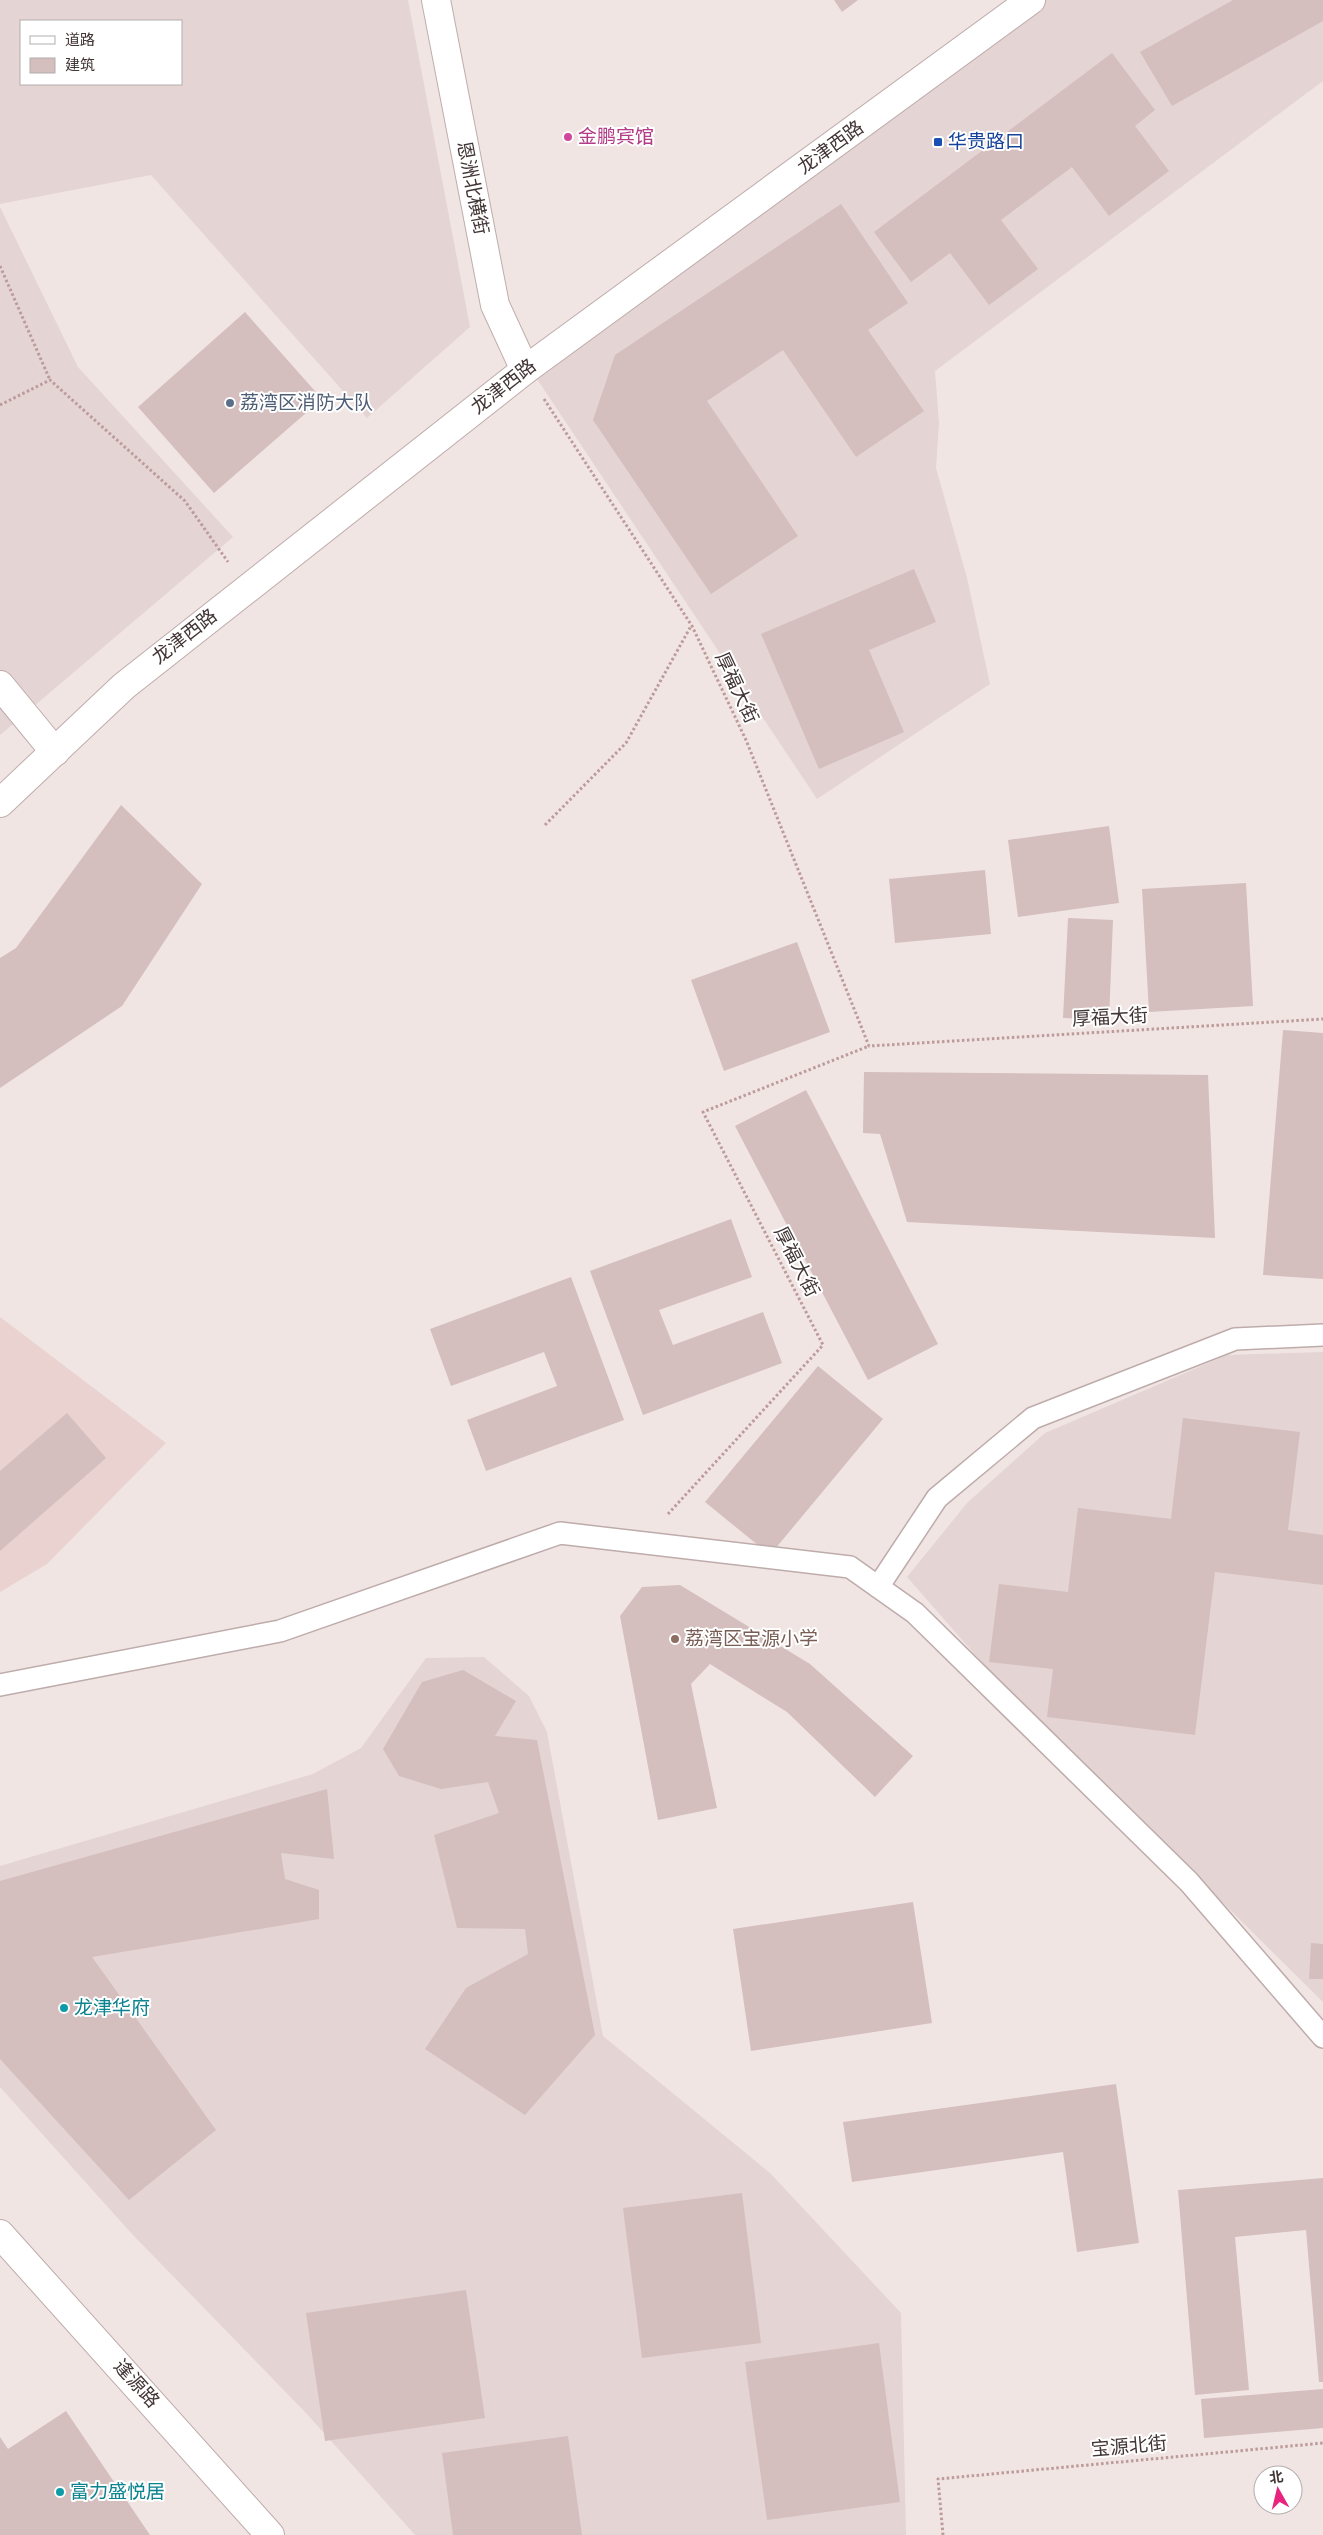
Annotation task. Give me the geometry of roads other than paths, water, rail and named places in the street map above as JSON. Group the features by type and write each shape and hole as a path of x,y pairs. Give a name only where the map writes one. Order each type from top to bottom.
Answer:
{"street":[{"name":"恩洲北横街","path":"436,0 495,305 525,370"},
{"name":"龙津西路","path":"0,803 124,686 525,370 1031,0"},
{"path":"0,685 55,752"},
{"name":"逢源路","path":"0,2234 270,2535"}],"lane":[{"path":"878,1587 938,1498 1033,1418 1235,1339 1323,1335"},
{"path":"0,1685 280,1631 560,1533 850,1567 915,1613 1190,1882 1323,2037"}],"place":[{"name":"金鹏宾馆","path":"568,137"},
{"name":"华贵路口","path":"938,142"},
{"name":"荔湾区消防大队","path":"230,403"},
{"name":"荔湾区宝源小学","path":"675,1639"},
{"name":"龙津华府","path":"64,2008"},
{"name":"富力盛悦居","path":"60,2492"}]}
